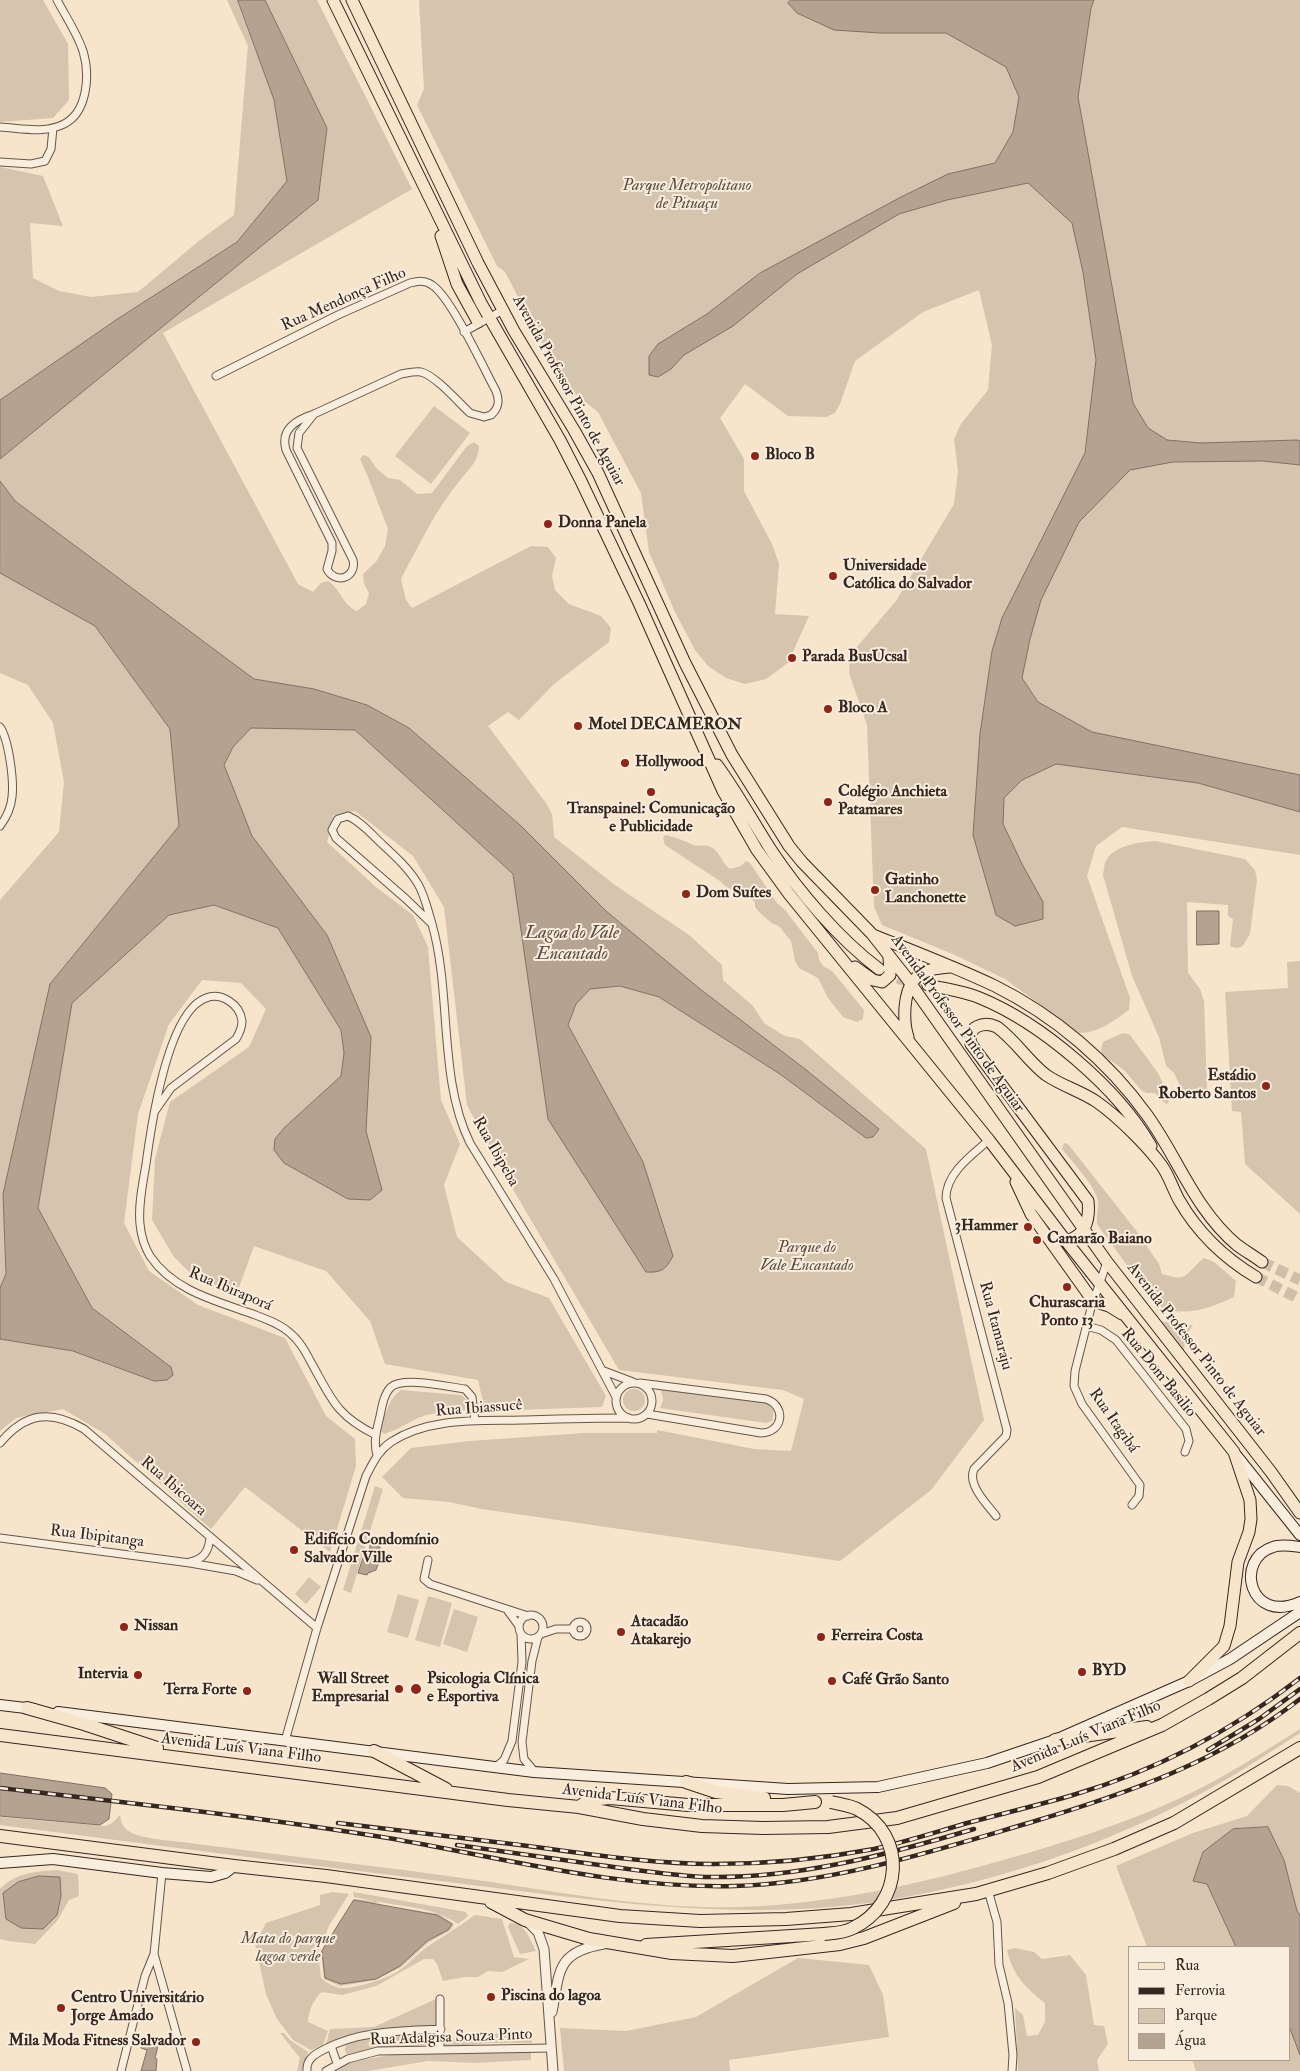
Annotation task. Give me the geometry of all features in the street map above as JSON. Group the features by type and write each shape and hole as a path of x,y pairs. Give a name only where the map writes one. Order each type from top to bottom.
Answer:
{"highway":[{"name":"Avenida Luís Viana Filho","path":"0,1735 579,1808 642,1819 702,1826 763,1828 828,1826 897,1818 1038,1778 1162,1724 1208,1699 1242,1678 1300,1633"},
{"path":"27,1708 193,1759"},
{"path":"1055,1740 1162,1724"},
{"path":"484,1898 526,1920 568,1934 672,1953 733,1956 840,1944 864,1938 982,1892 1048,1873 1174,1823 1300,1748"},
{"path":"374,1751 452,1792"},
{"path":"636,1946 656,1943 838,1933 853,1929 873,1915 889,1891 893,1873 893,1858 889,1843 879,1827 869,1817 855,1808 831,1802 716,1792 686,1782"},
{"path":"579,1808 589,1800 610,1798 688,1805 783,1805 815,1802"},
{"path":"0,1836 326,1876 620,1916 700,1921 786,1919 851,1914 982,1892"}],"main road":[{"name":"Avenida Professor Pinto de Aguiar","path":"333,0 428,196 483,320 553,427 581,481 639,603 723,791 757,850 789,894 1005,1160 1066,1241 1234,1452 1250,1500 1251,1519 1249,1532 1238,1562 1230,1626 1224,1646 1189,1681"},
{"name":"Avenida Professor Pinto de Aguiar","path":"352,0 454,215 503,310 598,473 685,663 732,755 789,846 872,934 912,984 937,1023 1107,1262 1271,1472 1300,1513"},
{"path":"428,196 454,275 470,308 483,320"},
{"path":"701,744 772,852 850,946 879,969"},
{"path":"872,934 995,986 1026,1004 1076,1039 1097,1057 1148,1116 1205,1211 1238,1246 1262,1262"},
{"path":"841,957 868,978 882,982 890,975 889,955"},
{"path":"909,1040 906,1017 907,1002 915,979 928,971 953,967"},
{"path":"928,985 955,990 1003,1009 1063,1050 1113,1094 1136,1122 1163,1167 1180,1201 1198,1229 1218,1251 1256,1277"},
{"path":"906,1017 908,1012 915,1010 924,1013 937,1023"},
{"path":"1046,1236 1066,1241 1076,1237 1088,1221 1088,1201 971,1044 970,1034 980,1024 991,1024 1002,1032 1049,1077 1097,1103 1124,1125 1163,1167"},
{"path":"1005,1160 1031,1214 1093,1301 1109,1306 1129,1318"},
{"path":"1234,1452 1300,1535"},
{"path":"1300,1547 1274,1546 1267,1550 1255,1562 1251,1579 1256,1596 1264,1604 1280,1608 1300,1602"},
{"name":"Avenida Luís Viana Filho","path":"0,1705 534,1772 788,1789 878,1787 987,1763 1055,1740 1189,1681 1230,1659 1300,1612"},
{"path":"0,1863 53,1859 162,1873 218,1876 234,1866"}],"street":[{"path":"0,127 52,128 64,124 77,114 84,95 85,63 81,47 57,0"},
{"path":"0,162 31,164 45,160 51,149 52,128"},
{"name":"Rua Mendonça Filho","path":"216,376 338,315 418,281 432,284 448,304 498,396 497,408 491,416 484,417 470,413 432,378 420,372 410,372 401,374 314,414"},
{"path":"455,316 470,308"},
{"path":"464,332 503,310"},
{"path":"314,414 299,433 297,448 353,560 353,570 350,574 341,578 332,576 327,569 332,551 332,543 284,442 286,432 290,426 298,420 314,414"},
{"path":"0,727 7,740 12,797 6,818 0,826"},
{"name":"Rua Ibipeba","path":"432,924 336,838 332,830 338,819 348,816 354,818 398,859 419,886 432,924 437,943 452,1078 460,1123 470,1143 554,1278 616,1397"},
{"name":"Rua Ibiraporá","path":"155,1111 171,1088 236,1039 242,1022 239,1013 227,999 210,996 200,1000 191,1008 165,1063 159,1083 140,1202 142,1238 158,1267 170,1278 187,1289 260,1317 291,1333 304,1351 338,1409 354,1423 376,1435"},
{"name":"Rua Itamaraju","path":"989,1140 958,1169 949,1182 946,1192 948,1208 1007,1425 1006,1436 974,1469 972,1474 974,1485 996,1516"},
{"name":"Rua Itagibá","path":"1107,1262 1086,1326 1075,1371 1074,1386 1082,1404 1140,1485 1138,1496 1132,1505"},
{"name":"Rua Dom Basilio","path":"1086,1326 1101,1330 1116,1340 1175,1414 1189,1435 1190,1441 1184,1452"},
{"path":"604,1371 636,1383 649,1389 652,1394 653,1404 647,1414 642,1418 629,1418 617,1408 616,1397 622,1387 636,1383 766,1399 776,1404 781,1418 778,1426 771,1431 761,1433 647,1414"},
{"path":"377,1455 376,1435 387,1393 395,1384 403,1382 465,1388 472,1397 475,1421"},
{"name":"Rua Ibiassucê","path":"593,1418 607,1414 617,1408"},
{"name":"Rua Ibicoara","path":"0,1444 11,1431 24,1422 36,1417 54,1416 84,1428 317,1628"},
{"name":"Rua Ibiassucê","path":"285,1741 317,1628 366,1476 377,1455 390,1443 414,1431 436,1424 475,1421 629,1418"},
{"path":"190,1563 204,1556 208,1550 210,1537"},
{"name":"Rua Ibipitanga","path":"0,1538 190,1563 236,1571 266,1584"},
{"path":"428,1560 424,1575 426,1582 508,1611 536,1616 542,1622 556,1629"},
{"path":"496,1767 504,1760 512,1741 522,1662 519,1626 508,1611"},
{"path":"519,1626 522,1620 528,1616"},
{"path":"534,1772 524,1759 522,1742 532,1661 543,1626 542,1622"},
{"path":"521,1634 528,1638 556,1629 572,1629"},
{"path":"121,2071 145,1976 154,1954 162,1873"},
{"path":"982,1892 997,1922 999,1965 1008,2003 1013,2055 1012,2071"},
{"path":"526,1920 538,1932 544,1949 548,2004 551,2018"},
{"path":"553,2071 551,2018 556,1980 563,1964 577,1952 610,1943"},
{"path":"154,1954 187,2071"},
{"path":"440,1999 440,2050"},
{"name":"Rua Adalgisa Souza Pinto","path":"307,2071 307,2063 311,2058 343,2040 374,2033 441,2028"},
{"path":"331,2046 337,2063"},
{"name":"Rua Adalgisa Souza Pinto","path":"326,2071 337,2063 378,2052 551,2048"}],"green space":[{"path":"0,0 43,0 68,44 69,100 53,118 0,122"},
{"path":"227,0 238,0 274,100 287,181 237,242 116,320 0,400 0,167 43,176 63,226 30,223 33,278 59,291 91,297 138,292 200,240 234,215 248,46"},
{"name":"Parque do Vale Encantado","path":"265,0 317,0 412,189 163,333 298,584 313,592 321,583 328,581 352,608 357,611 366,604 369,593 364,584 363,574 376,562 385,546 388,529 360,459 363,455 369,457 376,468 388,478 400,480 417,494 432,493 467,446 474,442 479,446 479,451 473,464 436,514 401,579 406,600 412,608 531,546 548,547 556,558 552,576 555,590 569,604 601,616 611,628 609,642 554,684 519,720 508,712 488,726 546,803 552,814 554,837 615,885 689,935 722,965 723,980 753,1006 765,1024 785,1036 800,1039 926,1149 984,1420 931,1490 840,1561 482,1509 449,1502 403,1498 382,1477 411,1448 470,1441 584,1433 657,1433 657,1430 754,1449 791,1451 804,1399 783,1390 619,1370 497,1162 467,1105 444,907 413,856 355,811 334,815 327,842 377,888 413,915 428,947 441,1100 460,1144 444,1185 457,1237 506,1282 549,1298 606,1396 602,1407 485,1411 478,1380 385,1364 370,1321 326,1271 254,1246 237,1293 195,1278 174,1257 152,1220 155,1159 170,1102 249,1047 266,1009 241,983 202,980 169,1024 138,1114 124,1223 149,1271 198,1305 285,1338 326,1416 355,1439 356,1466 330,1552 245,1487 211,1529 105,1434 63,1409 16,1418 0,1431 0,1339 73,1351 154,1381 171,1367 92,1308 38,1208 72,1002 169,915 213,905 278,928 341,1030 344,1053 341,1076 285,1127 276,1139 382,1190 366,1132 371,1037 327,935 252,836 224,765 233,747 251,728 355,730 513,874 548,1119 643,1162 568,1025 576,1003 590,989 620,986 659,997 780,1074 866,1138 805,1069 700,989 606,911 520,825 409,728 367,705 314,689 254,679 15,501 0,481 0,459 318,200 327,128"},
{"name":"Parque Metropolitano de Pituaçu","path":"419,0 1300,0 1300,855 1122,827 1096,846 1087,876 1130,998 1129,1010 1106,1026 1093,1031 1079,1033 1005,979 955,955 882,925 874,907 867,725 849,673 850,655 896,601 954,504 958,471 954,439 961,424 988,390 992,345 979,290 923,312 855,361 835,413 826,417 788,416 745,384 720,418 744,459 744,491 772,544 779,564 775,614 809,616 788,663 766,679 745,684 726,678 708,666 695,650 675,612 649,552 641,493 598,412 565,386 505,272 497,266 417,105 424,89"},
{"path":"434,406 470,433 431,484 395,456"},
{"path":"0,573 95,626 170,729 179,826 50,984 3,1194 6,1274 0,1288 0,900 59,832 64,782 53,723 28,685 0,673"},
{"path":"665,835 694,845 709,846 718,853 730,869 741,866 746,861 750,863 777,903 785,910 818,953 819,960 823,966 832,971 864,1010 863,1019 857,1022 843,1017 828,998 818,978 799,968 795,961 791,941 779,926 773,924 761,914 755,907 755,902 724,885 665,845 663,838"},
{"path":"1155,841 1245,859 1255,870 1257,880 1250,934 1242,947 1230,946 1233,919 1228,916 1228,905 1187,902 1188,973 1200,989 1204,1001 1207,1088 1204,1099 1192,1098 1183,1092 1174,1073 1166,1066 1159,1037 1132,976 1103,875 1106,861 1116,850 1136,843"},
{"name":"Estádio Roberto Santos","path":"1300,961 1300,1214 1245,1164 1241,1112 1232,1111 1225,992 1288,988 1287,962"},
{"path":"1123,1033 1130,1035 1158,1073 1170,1099 1167,1104 1155,1093 1142,1091 1124,1070 1103,1055 1101,1050 1103,1042"},
{"path":"1064,1143 1068,1144 1138,1233 1159,1264 1162,1274 1171,1277 1182,1277 1204,1258 1214,1262 1236,1281 1234,1297 1205,1308 1185,1312 1175,1311 1155,1304 1097,1224 1098,1201 1096,1195 1088,1181 1062,1149"},
{"path":"1159,1321 1193,1325 1185,1337 1184,1352"},
{"path":"634,1389 642,1392 645,1400 642,1408 634,1411 626,1408 623,1400 626,1392"},
{"path":"401,1390 461,1395 468,1401 466,1409 462,1411 424,1416 384,1434 381,1431 387,1408"},
{"path":"661,1390 766,1402 774,1412 773,1418 772,1421 766,1423 660,1408 663,1400"},
{"path":"375,1486 383,1489 351,1593 343,1590"},
{"path":"309,1577 321,1587 306,1604 295,1594"},
{"path":"398,1594 419,1600 408,1638 387,1632"},
{"path":"428,1596 452,1603 440,1647 415,1640"},
{"path":"454,1609 478,1617 467,1652 443,1644"},
{"path":"1300,1729 1300,1733 1220,1783 1147,1821 1109,1837 1031,1866 991,1878 911,1896 853,1905 737,1910 622,1903 0,1825 0,1817 105,1826 111,1824 120,1815 123,1825 130,1832 162,1840 645,1903 703,1907 782,1905 860,1894 938,1877 976,1868 1096,1832 1192,1793 1239,1767"},
{"path":"1277,1785 1288,1786 1300,1793 1300,2071 1196,2071 1192,2061 1290,2061 1290,1946 1147,1946 1116,1866 1193,1833 1247,1816"},
{"path":"57,1870 78,1874 79,1896 69,1900 57,1921 35,1944 0,1939 0,1889 19,1876 34,1872"},
{"name":"Mata do parque lagoa verde","path":"333,1892 349,1894 330,1924 318,1952 321,1978 336,1987 354,1987 392,1975 427,1947 475,1915 502,1919 514,1957 529,1959 502,1972 488,1971 478,1977 464,1977 443,1981 437,1964 433,1959 424,1959 376,1986 342,1995 322,1992 312,2006 308,2022 328,2031 323,2045 311,2050 293,2040 277,2019 266,1994 255,1944 266,1923 320,1905 320,1895"},
{"path":"353,1892 466,1912 468,1916 458,1924 440,1914 454,1924 451,1930 429,1942 401,1967 376,1980 340,1986 324,1979 321,1951 354,1899 375,1901 354,1897","holes":["376,1901 419,1908 438,1914 382,1905 448,1930 427,1941 400,1966 376,1979 341,1984 325,1978 376,1903 381,1905"]},
{"path":"510,1923 519,1924 527,1933 536,1951 520,1954 508,1927"},
{"path":"1015,1948 1034,1952 1042,1959 1070,1955 1086,1975 1094,2025 1104,2026 1108,2044 1097,2060 1099,2071 1018,2071 1015,2008 1023,2015 1027,2036 1038,2035 1045,2022 1045,2003 1031,1992 1016,1974 1007,1950"},
{"path":"798,1958 869,1965 883,1995 889,2037 729,2060 730,2071 564,2071 560,2028 626,2031 696,2017"},
{"path":"436,1999 437,2026 366,2031 338,2038 326,2044 330,2029 374,2027"},
{"path":"532,2031 532,2043 490,2043 444,2047 448,2039"},
{"path":"280,2033 284,2033 290,2040 308,2052 302,2071 297,2071 300,2058"},
{"path":"403,2033 425,2033 425,2045 383,2048 347,2055 345,2051 346,2044 359,2039"},
{"path":"464,2049 531,2052 531,2060 476,2063 428,2061 368,2071 327,2071 377,2057"}],"water":[{"path":"238,0 265,0 327,128 318,200 0,459 0,400 116,320 237,242 287,181 274,100"},
{"path":"791,0 1094,0 1091,8 1078,97 1133,403 1148,428 1167,440 1201,443 1297,440 1300,441 1300,465 1263,461 1173,462 1130,470 1079,522 1041,600 1022,678 1038,702 1092,732 1300,775 1300,812 1198,783 1056,764 1022,780 1004,798 1003,824 1043,902 1043,919 1015,926 996,915 973,835 980,734 992,651 1002,618 1085,453 1096,360 1083,272 1072,223 1028,183 947,200 899,214 797,274 733,326 684,355 671,369 658,377 649,375 649,356 658,344 707,314 760,273 901,197 948,174 995,163 1013,132 1019,97 1006,67 946,33 880,33 834,30 797,13 788,3"},
{"name":"Lagoa do Vale Encantado","path":"0,481 15,501 254,679 314,689 367,705 409,728 520,825 606,911 700,989 805,1069 879,1129 873,1137 866,1138 780,1074 659,997 620,986 590,989 576,1004 568,1025 643,1162 673,1256 660,1271 646,1272 548,1119 513,874 355,730 251,728 233,747 224,765 252,836 327,935 371,1037 366,1131 382,1190 370,1200 348,1199 284,1163 274,1150 275,1139 285,1127 341,1076 344,1053 341,1030 278,928 214,905 169,915 72,1003 38,1208 92,1308 171,1367 173,1375 167,1380 154,1381 73,1351 0,1339 0,1288 6,1274 3,1194 50,984 179,826 170,729 95,626 0,573"},
{"path":"1197,911 1219,911 1219,944 1197,945"},
{"path":"371,1543 380,1547 380,1559 376,1570 367,1575 358,1573 364,1555 368,1555"},
{"path":"0,1773 105,1788 112,1794 109,1819 100,1825 0,1816"},
{"path":"1268,1827 1284,1860 1297,1911 1300,1915 1300,2055 1290,2029 1290,1946 1236,1946 1207,1884 1193,1881 1203,1852 1233,1829"},
{"path":"39,1876 60,1877 61,1896 57,1915 43,1929 21,1928 6,1919 3,1893 18,1882"},
{"path":"354,1900 437,1915 452,1924 448,1930 427,1941 400,1966 376,1979 341,1984 325,1978 322,1951"},
{"path":"146,2040 152,2041 158,2046 155,2058 157,2059 156,2071 141,2071 147,2050 141,2048 142,2042"}],"tunnel":[{"path":"883,971 900,979 928,985"},
{"path":"1262,1262 1300,1280"},
{"path":"1256,1277 1300,1299"}],"railway":[{"path":"338,1823 621,1858 691,1864 754,1863 834,1856 874,1849 1035,1806 1134,1774 1220,1732 1248,1715 1300,1678"},
{"path":"1208,1750 1259,1719 1300,1689"},
{"path":"0,1788 340,1830 561,1871 647,1883 691,1886 773,1884 848,1872 922,1854 1068,1811 1138,1787 1205,1758 1237,1741 1300,1699"},
{"path":"457,1845 662,1873 704,1877 739,1877 807,1870 841,1864 908,1848 974,1829"}],"place":[{"name":"Bloco B","path":"755,456"},
{"name":"Donna Panela","path":"548,524"},
{"name":"Universidade Católica do Salvador","path":"833,576"},
{"name":"Parada BusUcsal","path":"792,658"},
{"name":"Bloco A","path":"828,709"},
{"name":"Motel DECAMERON","path":"578,726"},
{"name":"Hollywood","path":"625,763"},
{"name":"Transpainel: Comunicação e Publicidade","path":"651,792"},
{"name":"Colégio Anchieta Patamares","path":"828,802"},
{"name":"Gatinho Lanchonette","path":"875,890"},
{"name":"Dom Suítes","path":"686,894"},
{"name":"Estádio Roberto Santos","path":"1266,1086"},
{"name":"3Hammer","path":"1028,1227"},
{"name":"Camarão Baiano","path":"1037,1240"},
{"name":"Churascaria Ponto 13","path":"1067,1287"},
{"name":"Edifício Condomínio Salvador Ville","path":"294,1550"},
{"name":"Nissan","path":"124,1627"},
{"name":"Atacadão Atakarejo","path":"621,1632"},
{"name":"Ferreira Costa","path":"821,1637"},
{"name":"BYD","path":"1082,1672"},
{"name":"Intervia","path":"138,1675"},
{"name":"Café Grão Santo","path":"832,1681"},
{"name":"Wall Street Empresarial","path":"399,1689"},
{"name":"Psicologia Clínica e Esportiva","path":"416,1689"},
{"name":"Terra Forte","path":"247,1691"},
{"name":"Piscina do lagoa","path":"491,1997"},
{"name":"Centro Universitário Jorge Amado","path":"61,2008"},
{"name":"Mila Moda Fitness Salvador","path":"196,2042"}]}
